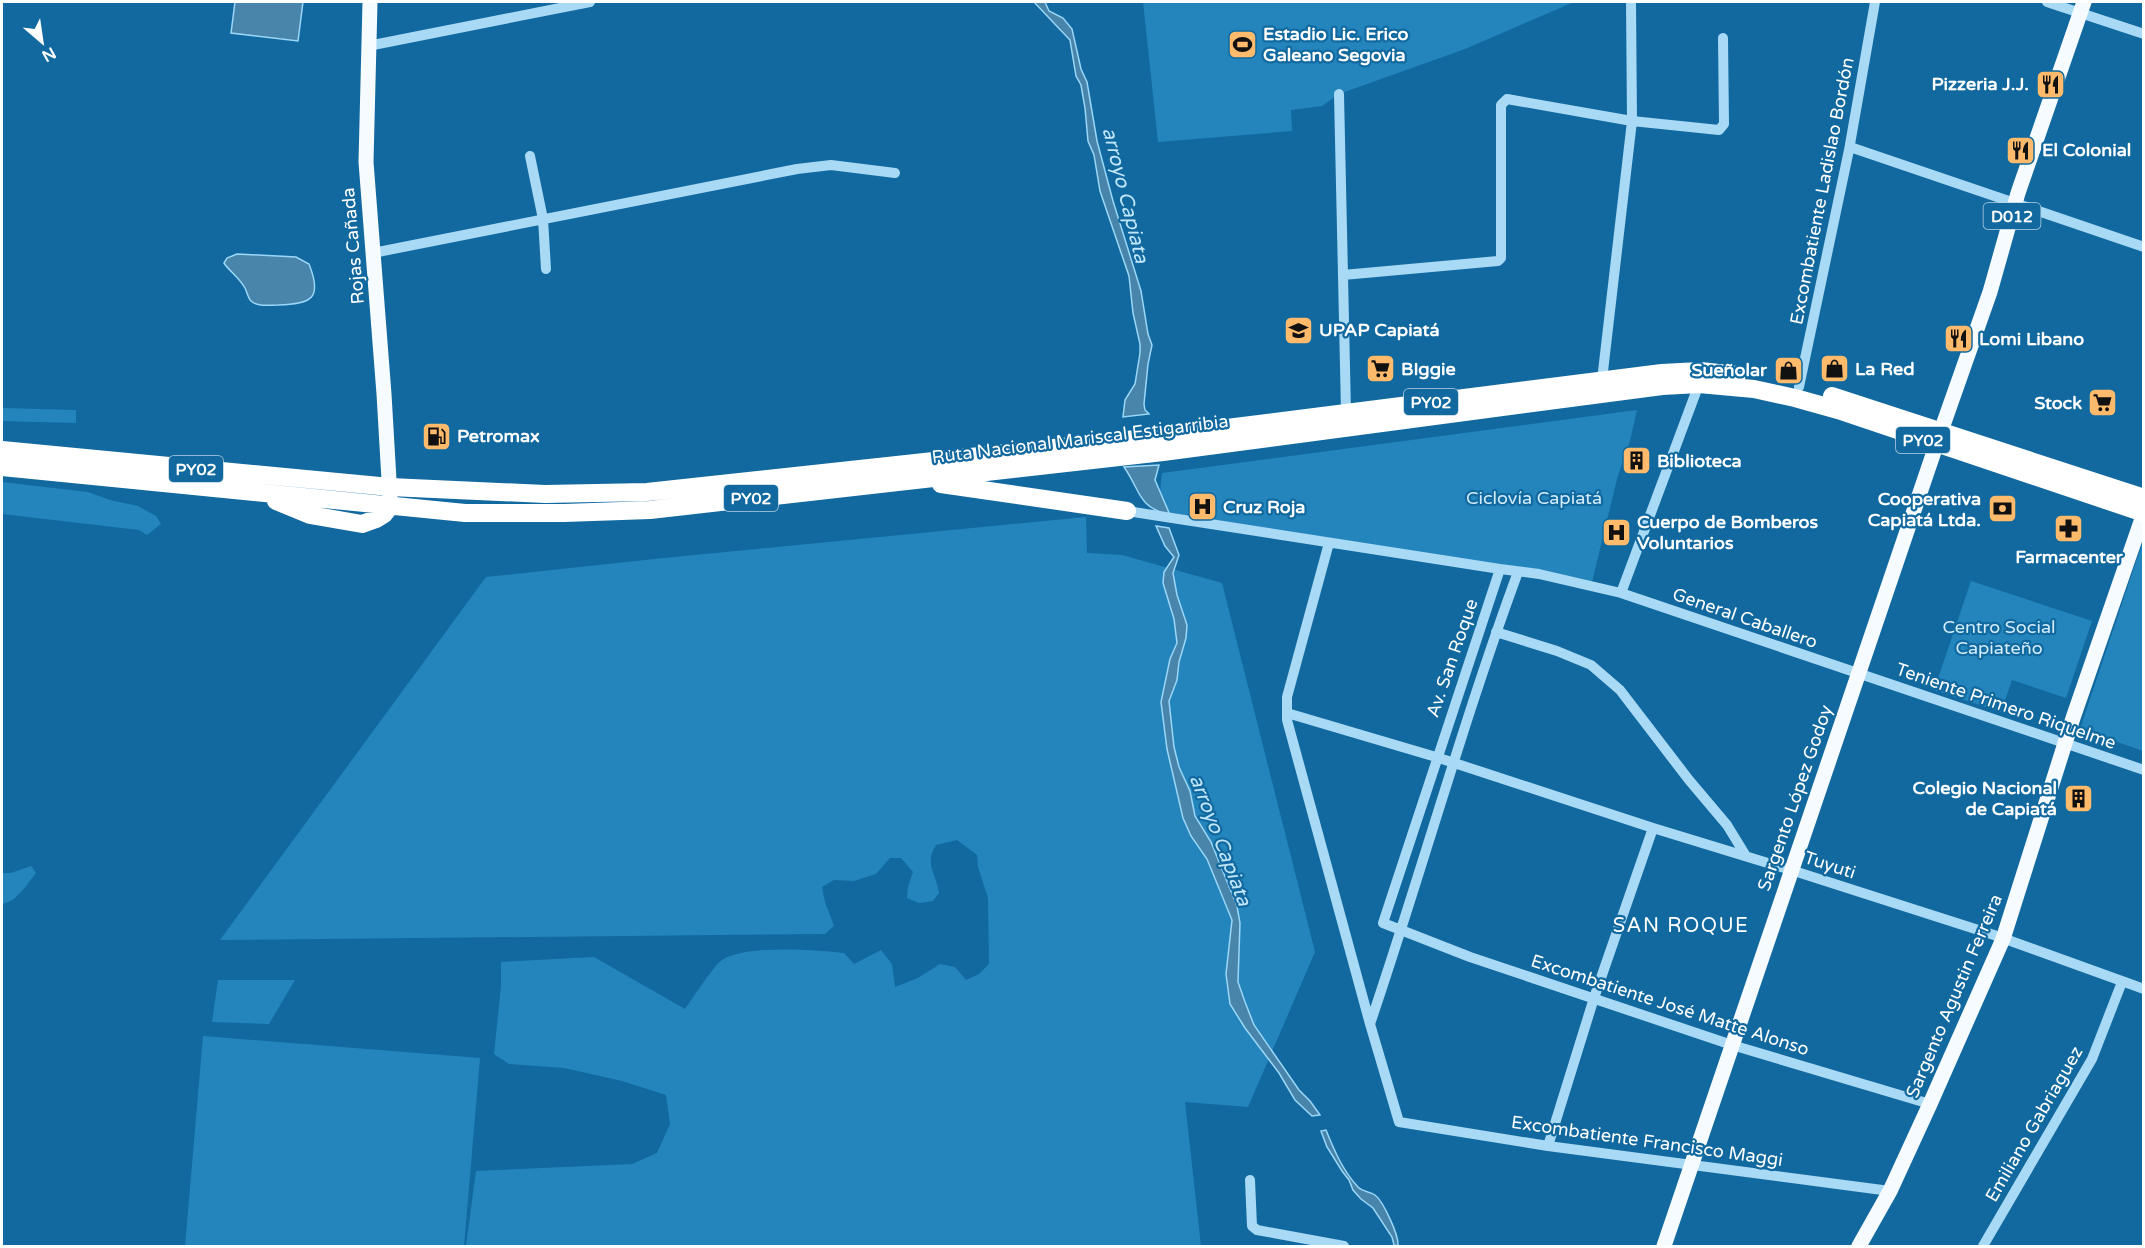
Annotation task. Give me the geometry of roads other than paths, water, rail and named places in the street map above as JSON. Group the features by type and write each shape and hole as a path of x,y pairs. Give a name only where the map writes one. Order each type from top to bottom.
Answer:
{"highway":[{"name":"Ruta Nacional Mariscal Estigarribia","path":"1163,444 1346,412 1662,373 1700,371 1756,377 1799,387 2144,513"},
{"name":"Ruta Nacional Mariscal Estigarribia","path":"2,450 390,487 545,494 647,492 1111,450 1652,387 1699,384 1754,389 1795,398 1939,437 2144,498"},
{"name":"Ruta Nacional Mariscal Estigarribia","path":"2,467 465,513 564,513 650,510 907,480 1111,450"},
{"path":"907,480 1127,511"}],"main road":[{"name":"Rojas Cañada","path":"370,2 366,162 390,506"},
{"name":"D012","path":"1939,437 1990,291 2015,203 2083,7"},
{"name":"Sargento López Godoy","path":"1664,1246 1939,437"},
{"name":"Sargento Agustin Ferreira","path":"1859,1246 1890,1191 2003,939 2144,513"}],"street":[{"path":"368,46 590,2"},
{"path":"1602,380 1632,121 1631,2"},
{"name":"Excombatiente Ladislao Bordón","path":"1799,387 1850,147 1875,2"},
{"path":"2047,2 2083,7 2144,34"},
{"path":"1343,275 1498,261 1502,258 1501,105 1507,99 1632,121 1719,130 1724,124 1724,38"},
{"path":"1339,94 1346,412"},
{"path":"1850,147 2144,247"},
{"path":"530,156 543,219 546,269"},
{"path":"373,253 797,169 831,165 895,172"},
{"path":"1621,593 1699,384"},
{"name":"General Caballero","path":"1127,511 1539,574 1621,593 1858,674"},
{"path":"1329,543 1287,697 1287,720 1370,1024"},
{"name":"Av. San Roque","path":"1402,929 1383,923 1500,569"},
{"path":"1370,1024 1496,632 1518,572"},
{"path":"1496,632 1557,651 1591,665 1620,690 1689,780 1727,825 1746,856"},
{"name":"Teniente Primero Riquelme","path":"1858,674 2144,770"},
{"name":"Tuyuti","path":"1287,713 1436,757 1653,828 1791,870 2003,939 2144,989"},
{"path":"1548,1146 1594,998 1653,828"},
{"name":"Excombatiente José Matte Alonso","path":"1402,929 1470,957 1732,1046 1930,1104"},
{"name":"Emiliano Gabriaguez","path":"1983,1246 2092,1059 2122,982"},
{"name":"Excombatiente Francisco Maggi","path":"1370,1024 1399,1122 1548,1146 1890,1191"},
{"path":"1250,1180 1252,1226 1262,1232 1295,1242 1344,1246"}],"place":[{"name":"Estadio Lic. Erico Galeano Segovia","path":"1242,44"},
{"name":"Pizzeria J.J.","path":"2050,84"},
{"name":"El Colonial","path":"2021,150"},
{"name":"UPAP Capiatá","path":"1298,330"},
{"name":"Lomi Libano","path":"1958,339"},
{"name":"BIggie","path":"1380,369"},
{"name":"La Red","path":"1834,369"},
{"name":"Sueñolar","path":"1788,370"},
{"name":"Stock","path":"2103,403"},
{"name":"Petromax","path":"436,436"},
{"name":"Biblioteca","path":"1636,461"},
{"name":"Cruz Roja","path":"1202,507"},
{"name":"Cooperativa Capiatá Ltda.","path":"2002,509"},
{"name":"Farmacenter","path":"2069,528"},
{"name":"Cuerpo de Bomberos Voluntarios","path":"1616,532"},
{"name":"Colegio Nacional de Capiatá","path":"2078,798"}],"district":[{"name":"SAN ROQUE","path":"1681,925"}],"water label":[{"name":"arroyo Capiata","path":"1126,195"},
{"name":"arroyo Capiata","path":"1221,840"}],"park label":[{"name":"Ciclovía Capiatá","path":"1534,498"},
{"name":"Centro Social Capiateño","path":"1999,637"}]}
